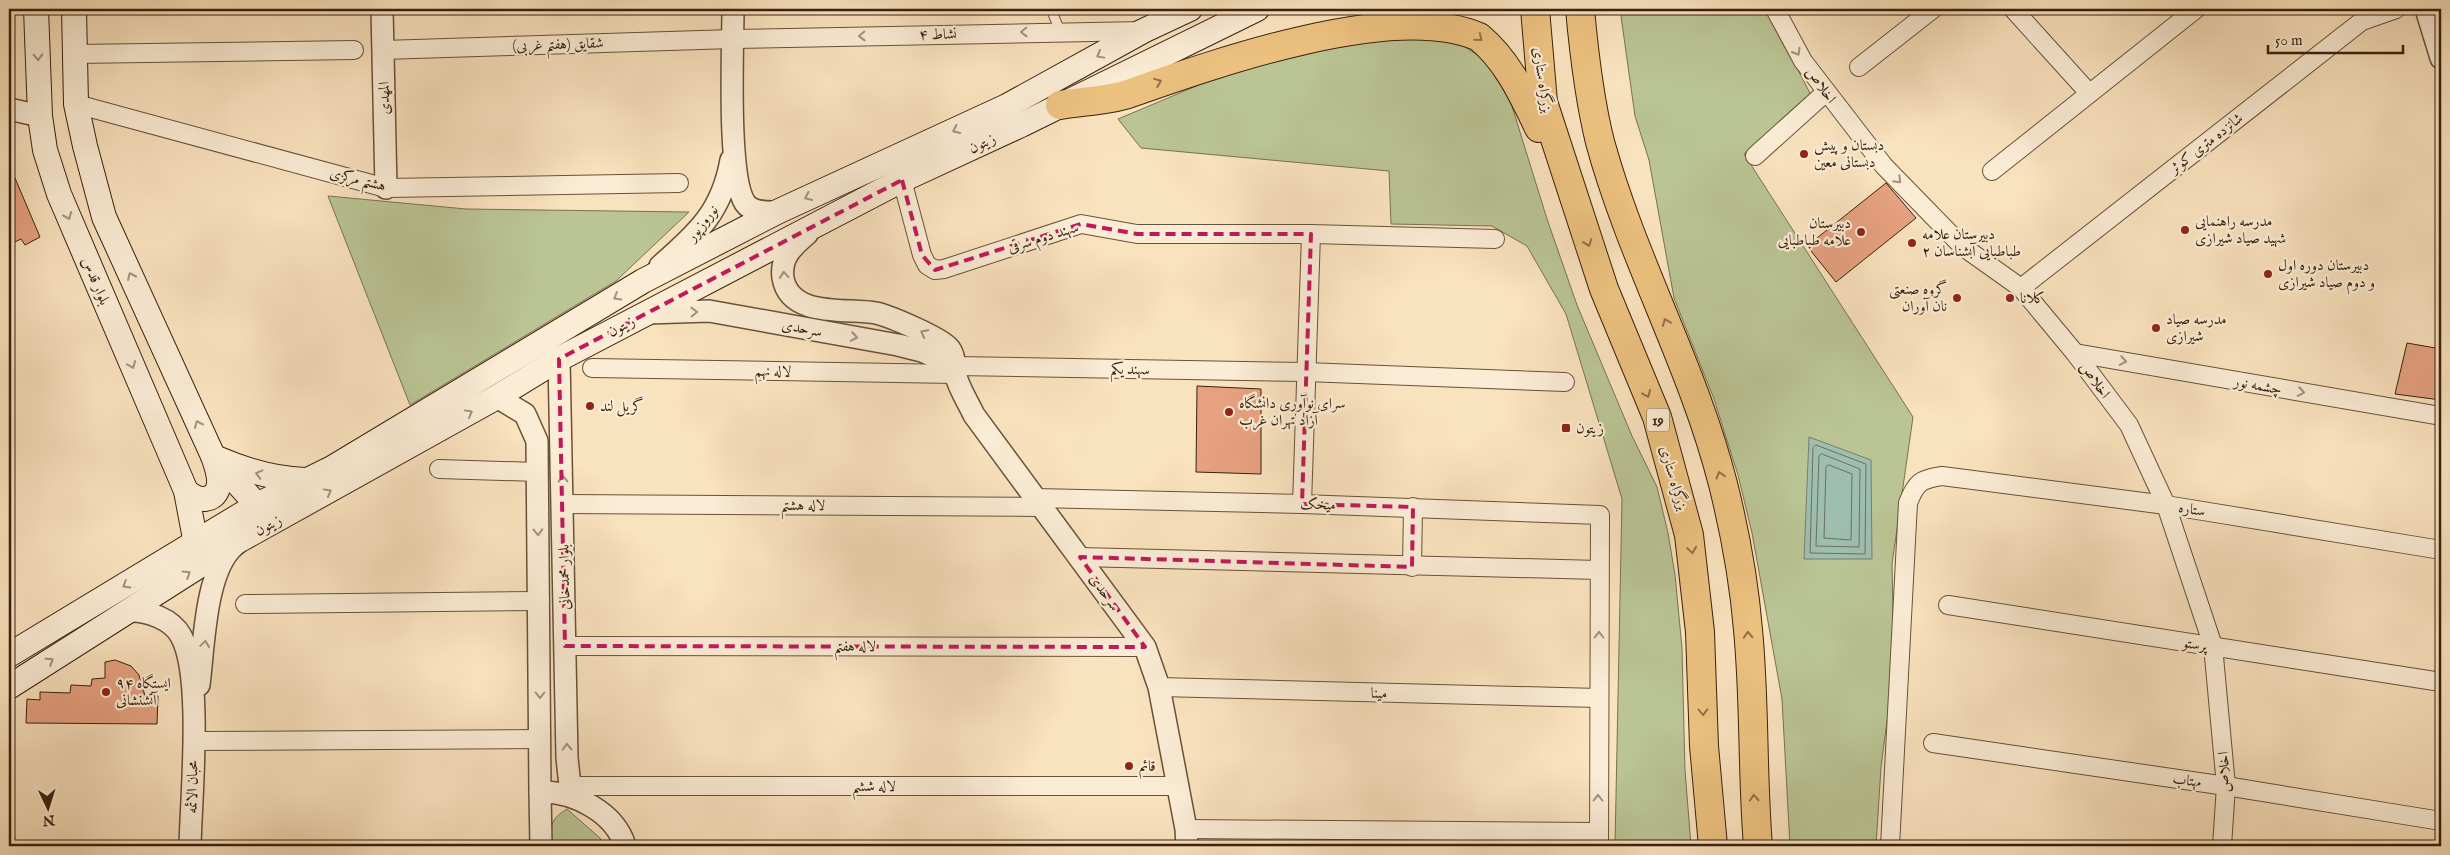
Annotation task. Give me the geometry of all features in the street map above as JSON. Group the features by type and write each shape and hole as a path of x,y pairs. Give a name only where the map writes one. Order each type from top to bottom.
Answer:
{"highway":[{"name":"بزرگراه ستاری","path":"1535,9 1543,102 1604,289 1657,417 1689,535 1700,632 1704,746 1713,846"},
{"path":"1580,9 1590,94 1600,141 1613,183 1698,402 1723,484 1740,564 1748,630 1758,846"},
{"path":"1590,94 1596,9"},
{"path":"1060,105 1125,95 1256,42 1318,24 1364,15 1400,13 1428,16 1456,23 1479,37 1500,57 1521,90 1578,214"}],"main road":[{"name":"بلوار قدس","path":"36,9 40,116 45,150 59,194 186,491 196,544"},
{"path":"74,9 76,104 104,217 213,456 219,480 215,493 207,499 201,500 186,491"},
{"name":"زیتون","path":"9,654 196,544 257,505 391,434 643,281 776,212 1007,106 1143,31 1190,9"},
{"name":"زیتون","path":"16,682 240,540 497,397 559,358 902,180 1257,9"},
{"path":"213,456 241,469 280,480 307,480"},
{"path":"213,456 257,505 268,526"},
{"path":"9,654 16,682"}],"street":[{"name":"المهدی","path":"382,9 386,188"},
{"name":"نوروزپور","path":"643,281 697,234 715,209 727,184 733,147 733,9"},
{"name":"اخلاص","path":"1775,9 1803,61 1884,166 1962,246 2021,288 2075,353 2129,425 2166,505 2213,646 2226,786 2222,846"},
{"path":"1859,67 1933,9"},
{"path":"2013,9 2089,93"},
{"path":"1992,171 2196,9"},
{"name":"شانزده متری کوثر","path":"2021,288 2362,20 2396,9"},
{"path":"2426,9 2441,58"},
{"name":"نشاط ۴","path":"733,39 1060,31 1143,31"},
{"name":"شقایق (هفتم غربی)","path":"383,50 733,39"},
{"path":"74,54 354,50"},
{"path":"1755,156 1826,92"},
{"name":"هشتم مرکزی","path":"76,104 386,188 679,183"},
{"path":"9,109 40,116"},
{"name":"نوروزپور","path":"733,147 740,188 745,204 757,212 776,212"},
{"name":"سهند دوم شرقی","path":"902,180 922,255 927,264 935,270 944,269 1081,224 1137,234 1311,234"},
{"name":"سرحدی","path":"818,225 791,248 784,258 783,277 790,294 800,302 811,307 877,314 923,332 948,347 952,353 955,370 974,414 1145,647 1159,687 1187,838"},
{"path":"1302,504 1311,234 1494,239"},
{"name":"سرحدی","path":"645,313 709,311 898,345 922,351 955,370"},
{"name":"چشمه نور","path":"2075,353 2441,416"},
{"name":"بلوار محمدخانی","path":"559,358 564,504 567,758 570,791"},
{"name":"لاله نهم","path":"592,368 955,370"},
{"name":"سهند يكم","path":"955,370 1306,372 1564,382"},
{"name":"بلوار محمدخانی","path":"497,397 525,414 537,441 541,846"},
{"path":"439,469 537,462 545,445 553,445 562,453"},
{"name":"ستاره","path":"1890,846 1908,502 1913,489 1923,479 1942,476 2166,505 2441,550"},
{"name":"میخک","path":"1039,502 1302,504 1600,514 1599,570"},
{"name":"لاله هشتم","path":"564,504 1039,502"},
{"path":"1412,507 1412,567"},
{"path":"193,734 213,582 220,563 240,540"},
{"path":"1080,557 1412,567 1599,570 1598,839 1187,838"},
{"path":"245,604 540,601"},
{"name":"پرستو","path":"1948,604 2441,682"},
{"path":"128,611 136,611 163,619 177,629 182,637 193,689 193,734"},
{"name":"لاله هفتم","path":"565,646 1145,647"},
{"name":"مینا","path":"1159,687 1599,698"},
{"path":"193,734 540,739"},
{"name":"محبان الائمه","path":"190,846 193,734"},
{"name":"مهتاب","path":"1933,743 2226,786 2441,821"},
{"name":"لاله ششم","path":"570,791 1178,786"},
{"path":"540,792 570,791 613,824 625,846"}],"lane":[{"path":"1051,9 1060,31"}],"highlighted area":[{"path":"902,180 922,255 935,270 1081,224 1137,234 1311,234 1302,504 1413,507 1412,567 1080,557 1145,647 565,646 559,359"}],"green space":[{"path":"1620,9 1766,9 1812,97 1744,154 1913,417 1892,564 1894,668 1881,767 1876,846 1790,846 1782,699 1752,533 1738,475 1714,399 1674,298 1649,160 1635,116"},
{"path":"1344,36 1453,39 1482,58 1506,87 1547,219 1577,305 1632,436 1657,487 1668,533 1675,575 1682,648 1685,770 1691,846 1615,846 1622,499 1566,314 1527,246 1492,226 1391,224 1389,171 1141,148 1118,119 1258,60"},
{"path":"328,196 466,209 689,212 616,281 410,405"},
{"path":"567,809 600,838 603,846 551,846 552,824"}],"water":[{"path":"1809,437 1871,460 1872,559 1804,559"}],"building":[{"path":"9,164 40,237 25,245 21,239 9,245"},
{"name":"دبیرستان علامه طباطبایی","path":"1886,183 1916,218 1836,282 1807,246"},
{"path":"2407,343 2441,349 2441,400 2395,394"},
{"name":"سرای نوآوری دانشگاه آزاد تهران غرب","path":"1197,386 1261,389 1261,474 1196,472"},
{"name":"ایستگاه ۹۴ آتشنشانی","path":"115,660 131,666 139,675 145,696 158,696 157,724 26,723 27,699 40,700 40,692 70,693 71,685 91,686 92,679 105,678 105,662"}],"place":[{"name":"دبستان و پیش دبستانی معین","path":"1804,154"},
{"name":"مدرسه راهنمايی شهيد صياد شيرازی","path":"2185,230"},
{"name":"دبیرستان علامه طباطبایی","path":"1861,232"},
{"name":"دبیرستان علامه طباطبایی آبشناسان ۲","path":"1912,243"},
{"name":"دبیرستان دوره اول‌ و دوم صیاد شیرازی","path":"2268,274"},
{"name":"گروه صنعتی نان آوران","path":"1957,298"},
{"name":"کلانا","path":"2010,298"},
{"name":"مدرسه صیاد شیرازی","path":"2156,328"},
{"name":"گریل لند","path":"590,406"},
{"name":"سرای نوآوری دانشگاه آزاد تهران غرب","path":"1229,412"},
{"name":"زیتون","path":"1566,428"},
{"name":"ایستگاه ۹۴ آتشنشانی","path":"106,692"},
{"name":"قائم","path":"1129,766"}]}
